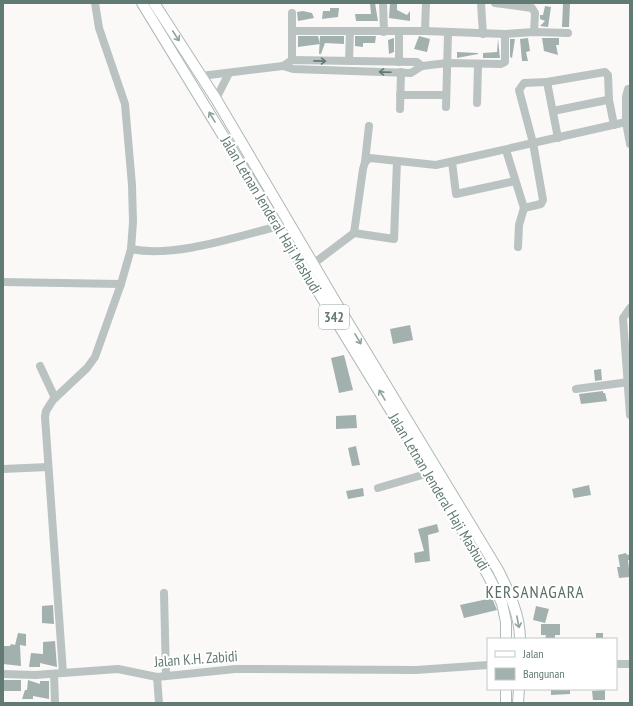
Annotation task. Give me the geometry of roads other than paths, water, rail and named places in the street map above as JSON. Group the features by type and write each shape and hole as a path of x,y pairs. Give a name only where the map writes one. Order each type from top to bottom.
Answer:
{"main road":[{"name":"Jalan Letnan Jenderal Haji Mashudi","path":"142,3 429,473 489,577 502,603 506,622 506,638"},
{"name":"Jalan Letnan Jenderal Haji Mashudi","path":"154,3 216,99 313,264 498,570 512,600 517,618 520,638"},
{"path":"489,577 498,570"},
{"path":"506,690 506,703"},
{"path":"518,703 519,690"}],"street":[{"path":"63,673 45,417 49,406 55,398 91,363 121,284 131,249 133,222 132,185 125,104 99,28 95,3"},
{"path":"383,3 384,32"},
{"path":"425,31 426,3"},
{"path":"481,3 483,34"},
{"path":"495,3 532,8 535,13 534,32"},
{"path":"292,13 292,60"},
{"path":"292,31 425,31 483,34 534,32 568,33"},
{"path":"349,61 350,31"},
{"path":"399,32 399,62"},
{"path":"446,107 448,33"},
{"path":"201,76 283,66 293,69 415,72 422,66 504,63 506,34"},
{"path":"283,66 292,60 417,62 422,66"},
{"path":"477,104 478,65"},
{"path":"400,109 401,72"},
{"path":"524,208 541,204 543,200 533,144 519,90 524,83 548,82 605,72 608,75 609,100 614,125"},
{"path":"216,99 229,73"},
{"path":"548,82 558,138"},
{"path":"630,89 628,89 626,97 630,144"},
{"path":"400,95 446,95"},
{"path":"553,111 609,100"},
{"path":"365,162 370,158 436,166 628,122"},
{"path":"313,264 354,233 369,126"},
{"path":"506,150 524,208 519,225 518,247"},
{"path":"354,233 394,239 396,161"},
{"path":"452,162 456,194 515,181"},
{"path":"131,249 143,252 162,251 205,244 279,226"},
{"path":"3,282 121,284"},
{"path":"630,308 623,318 627,349 630,415"},
{"path":"40,366 55,398"},
{"path":"576,389 629,382"},
{"path":"3,469 48,467"},
{"path":"378,488 429,473"},
{"path":"164,593 166,675"},
{"path":"617,664 630,664"},
{"name":"Jalan K.H. Zabidi","path":"3,674 54,674 118,669 157,677 235,669 416,670 487,665"},
{"path":"54,674 55,703"},
{"path":"157,677 159,703"}],"district":[{"name":"KERSANAGARA","path":"535,592"}]}
